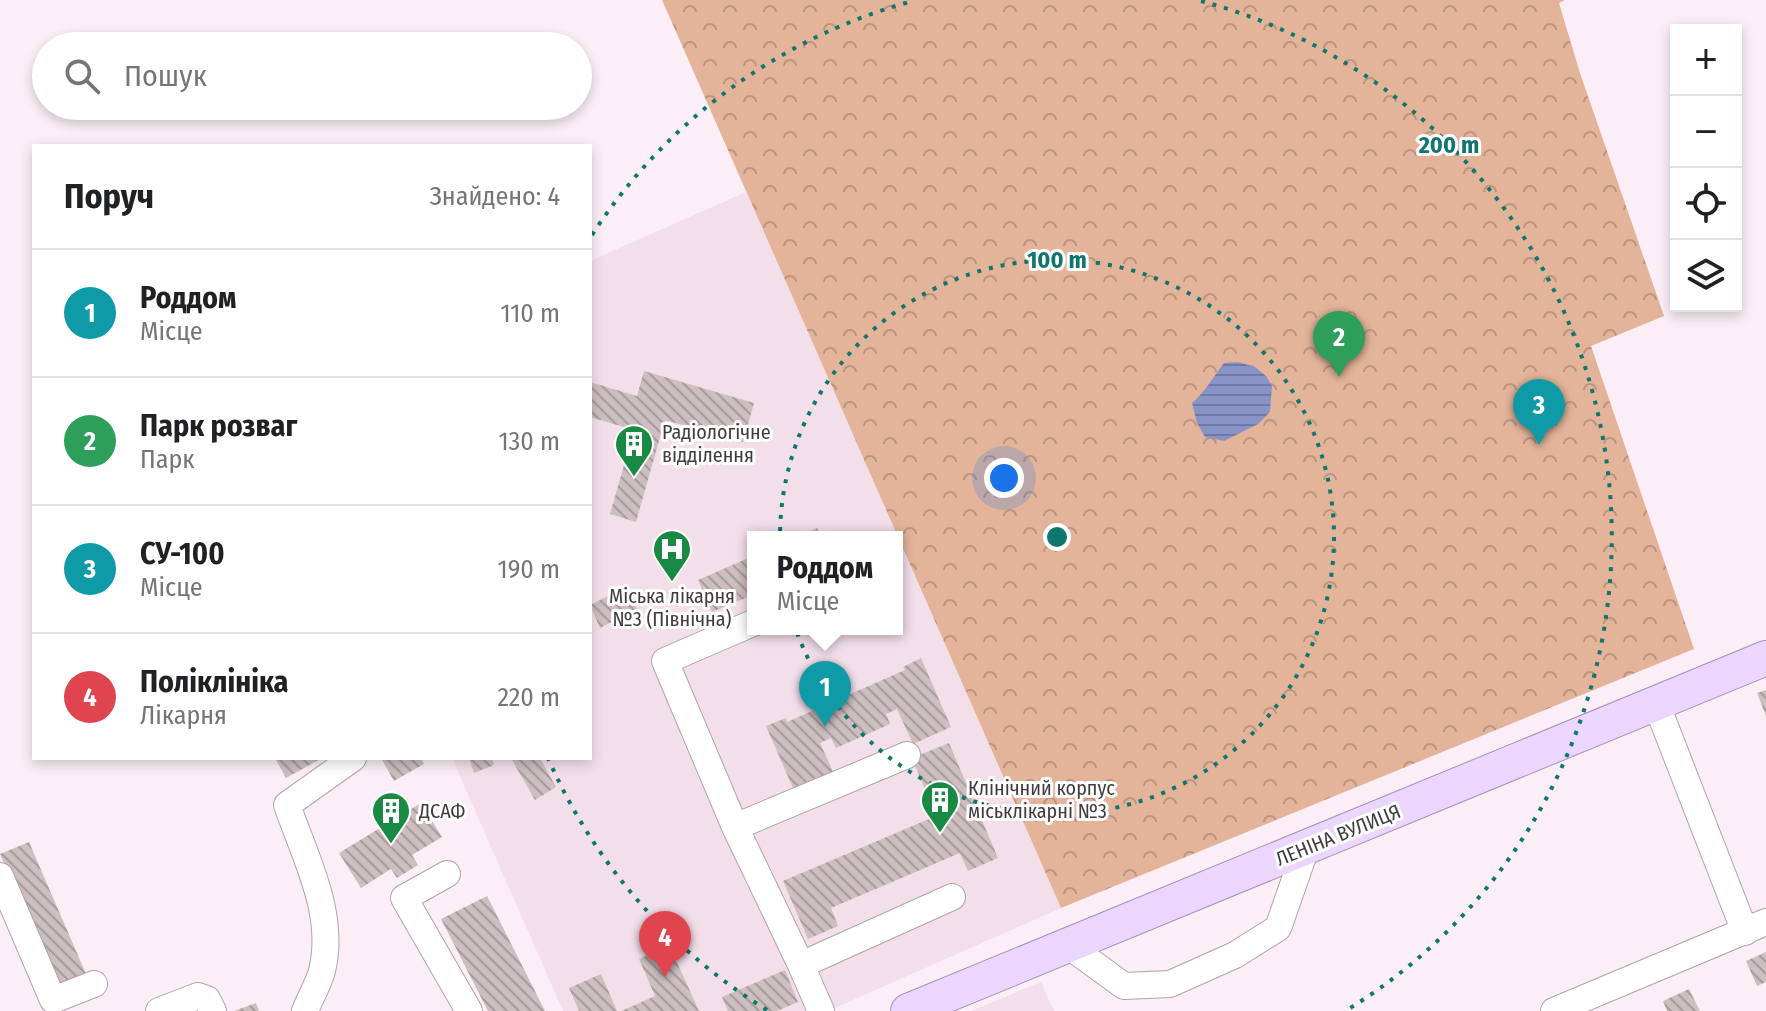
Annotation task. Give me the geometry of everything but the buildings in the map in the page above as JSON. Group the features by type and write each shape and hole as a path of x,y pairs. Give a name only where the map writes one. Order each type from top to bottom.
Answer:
{"main road":[{"name":"ЛЕНІНА ВУЛИЦЯ","path":"908,1011 1766,658"}],"street":[{"path":"747,626 665,661 735,827 821,1011"},
{"path":"1554,1011 1755,927 1656,703"},
{"path":"735,827 907,755"},
{"path":"305,1011 322,971 325,931 320,896 287,805 350,760"},
{"path":"1069,946 1124,986 1170,984 1235,955 1278,928 1306,848"},
{"path":"447,874 404,898 469,1011"},
{"path":"0,876 53,1000 94,984"},
{"path":"801,965 952,897"},
{"path":"159,1011 198,996 207,999 213,1011"}],"shaded area":[{"name":"Міська лікарня №3 (Північна)","path":"746,192 895,531 747,531 747,635 903,635 903,549 1061,908 828,1011 563,1011 453,760 592,760 592,260"},
{"path":"1041,982 1054,1011 971,1011"}],"green space":[{"path":"662,0 1565,0 1559,3 1580,73 1664,316 1591,346 1694,649 1061,908 903,548 903,531 895,531"}],"water":[{"path":"1238,362 1255,367 1266,376 1272,386 1270,412 1258,424 1224,441 1205,437 1197,423 1192,403 1224,363"}],"place":[{"name":"Парк розваг","path":"1339,377"},
{"name":"СУ-100","path":"1539,445"},
{"name":"Радіологічне відділення","path":"634,478"},
{"name":"Міська лікарня №3 (Північна)","path":"672,583"},
{"name":"Роддом","path":"825,727"},
{"name":"Клінічний корпус міськлікарні №3","path":"940,834"},
{"name":"ДСАФ","path":"391,845"},
{"name":"Поліклініка","path":"665,977"}]}
